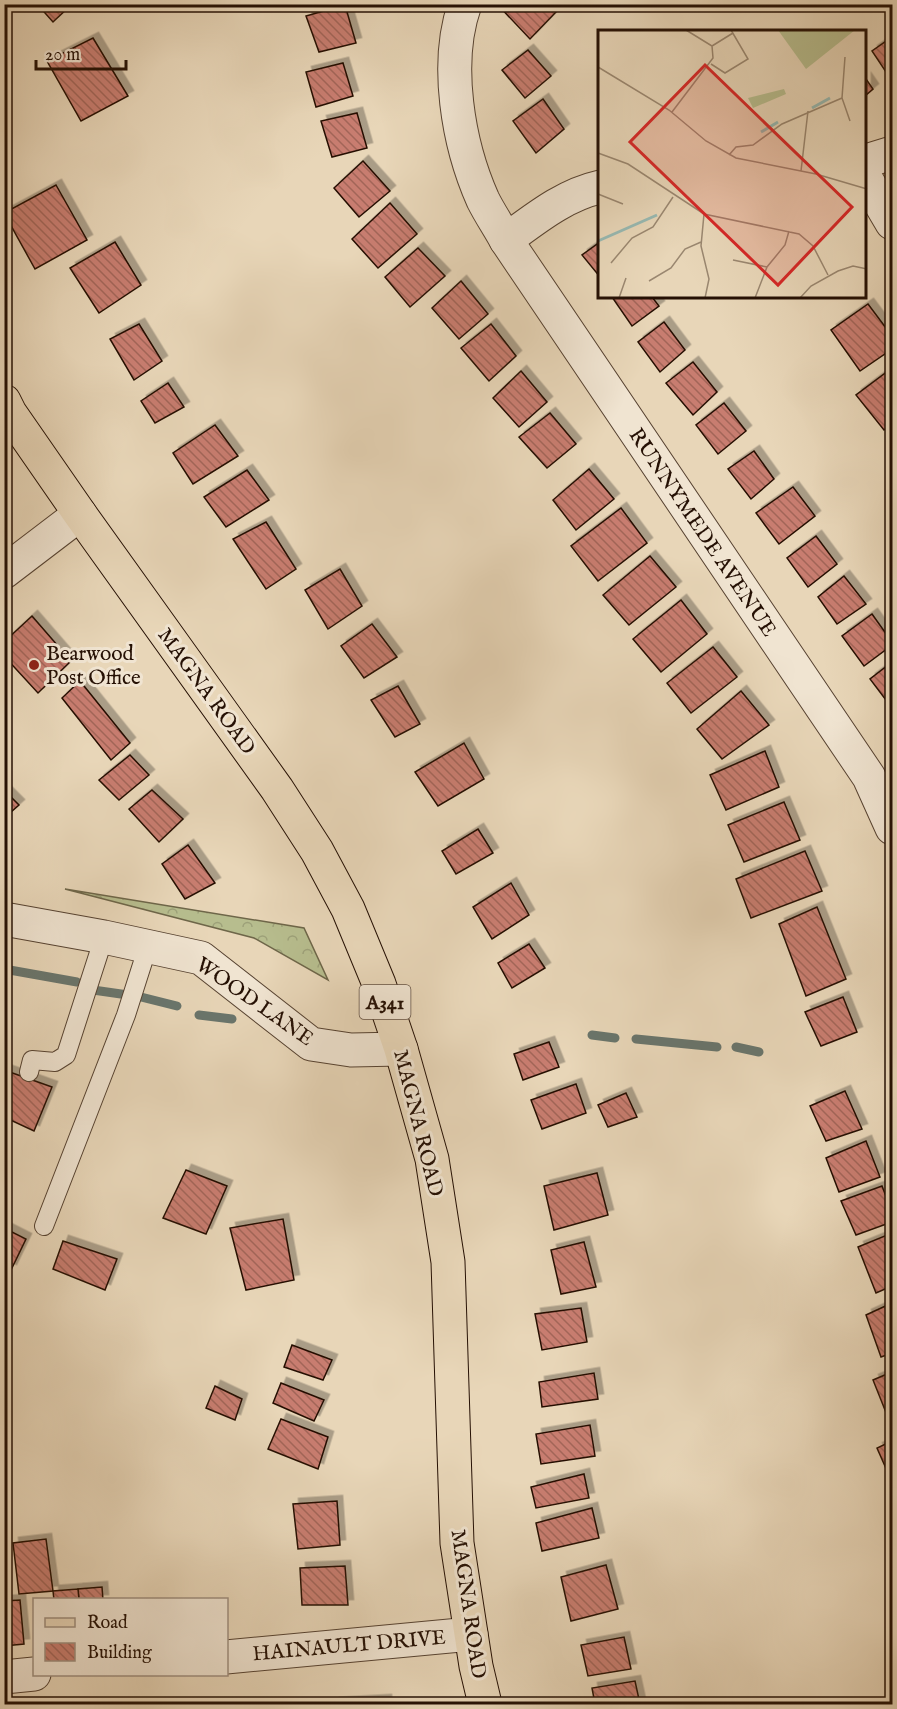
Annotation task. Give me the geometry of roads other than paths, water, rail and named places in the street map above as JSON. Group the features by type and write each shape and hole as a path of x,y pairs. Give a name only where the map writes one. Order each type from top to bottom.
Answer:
{"main road":[{"name":"MAGNA ROAD","path":"4,401 80,514 277,789 317,850 348,909 379,984 401,1049 432,1159 448,1262 457,1544 485,1704"}],"street":[{"name":"RUNNYMEDE AVENUE","path":"465,4 461,14 456,48 459,125 471,169 484,200 506,240 869,777 892,828"},
{"path":"867,162 892,153"},
{"path":"867,181 892,222"},
{"path":"506,240 546,211 588,190 598,188"},
{"path":"4,572 80,514"},
{"name":"WOOD LANE","path":"4,919 104,936 201,958 311,1044 351,1050 401,1049"},
{"name":"HAINAULT DRIVE","path":"228,1657 471,1634"},
{"path":"4,1677 33,1674"}],"lane":[{"path":"29,1072 32,1060 54,1062 66,1054 104,936"},
{"path":"44,1226 126,1015 148,946"}],"waterway":[{"path":"4,969 77,982"},
{"path":"93,990 128,995"},
{"path":"141,997 177,1006"},
{"path":"199,1015 232,1019"},
{"path":"592,1035 615,1038"},
{"path":"636,1039 717,1047"},
{"path":"736,1047 759,1052"}],"place":[{"name":"Bearwood Post Office","path":"34,665"}]}
